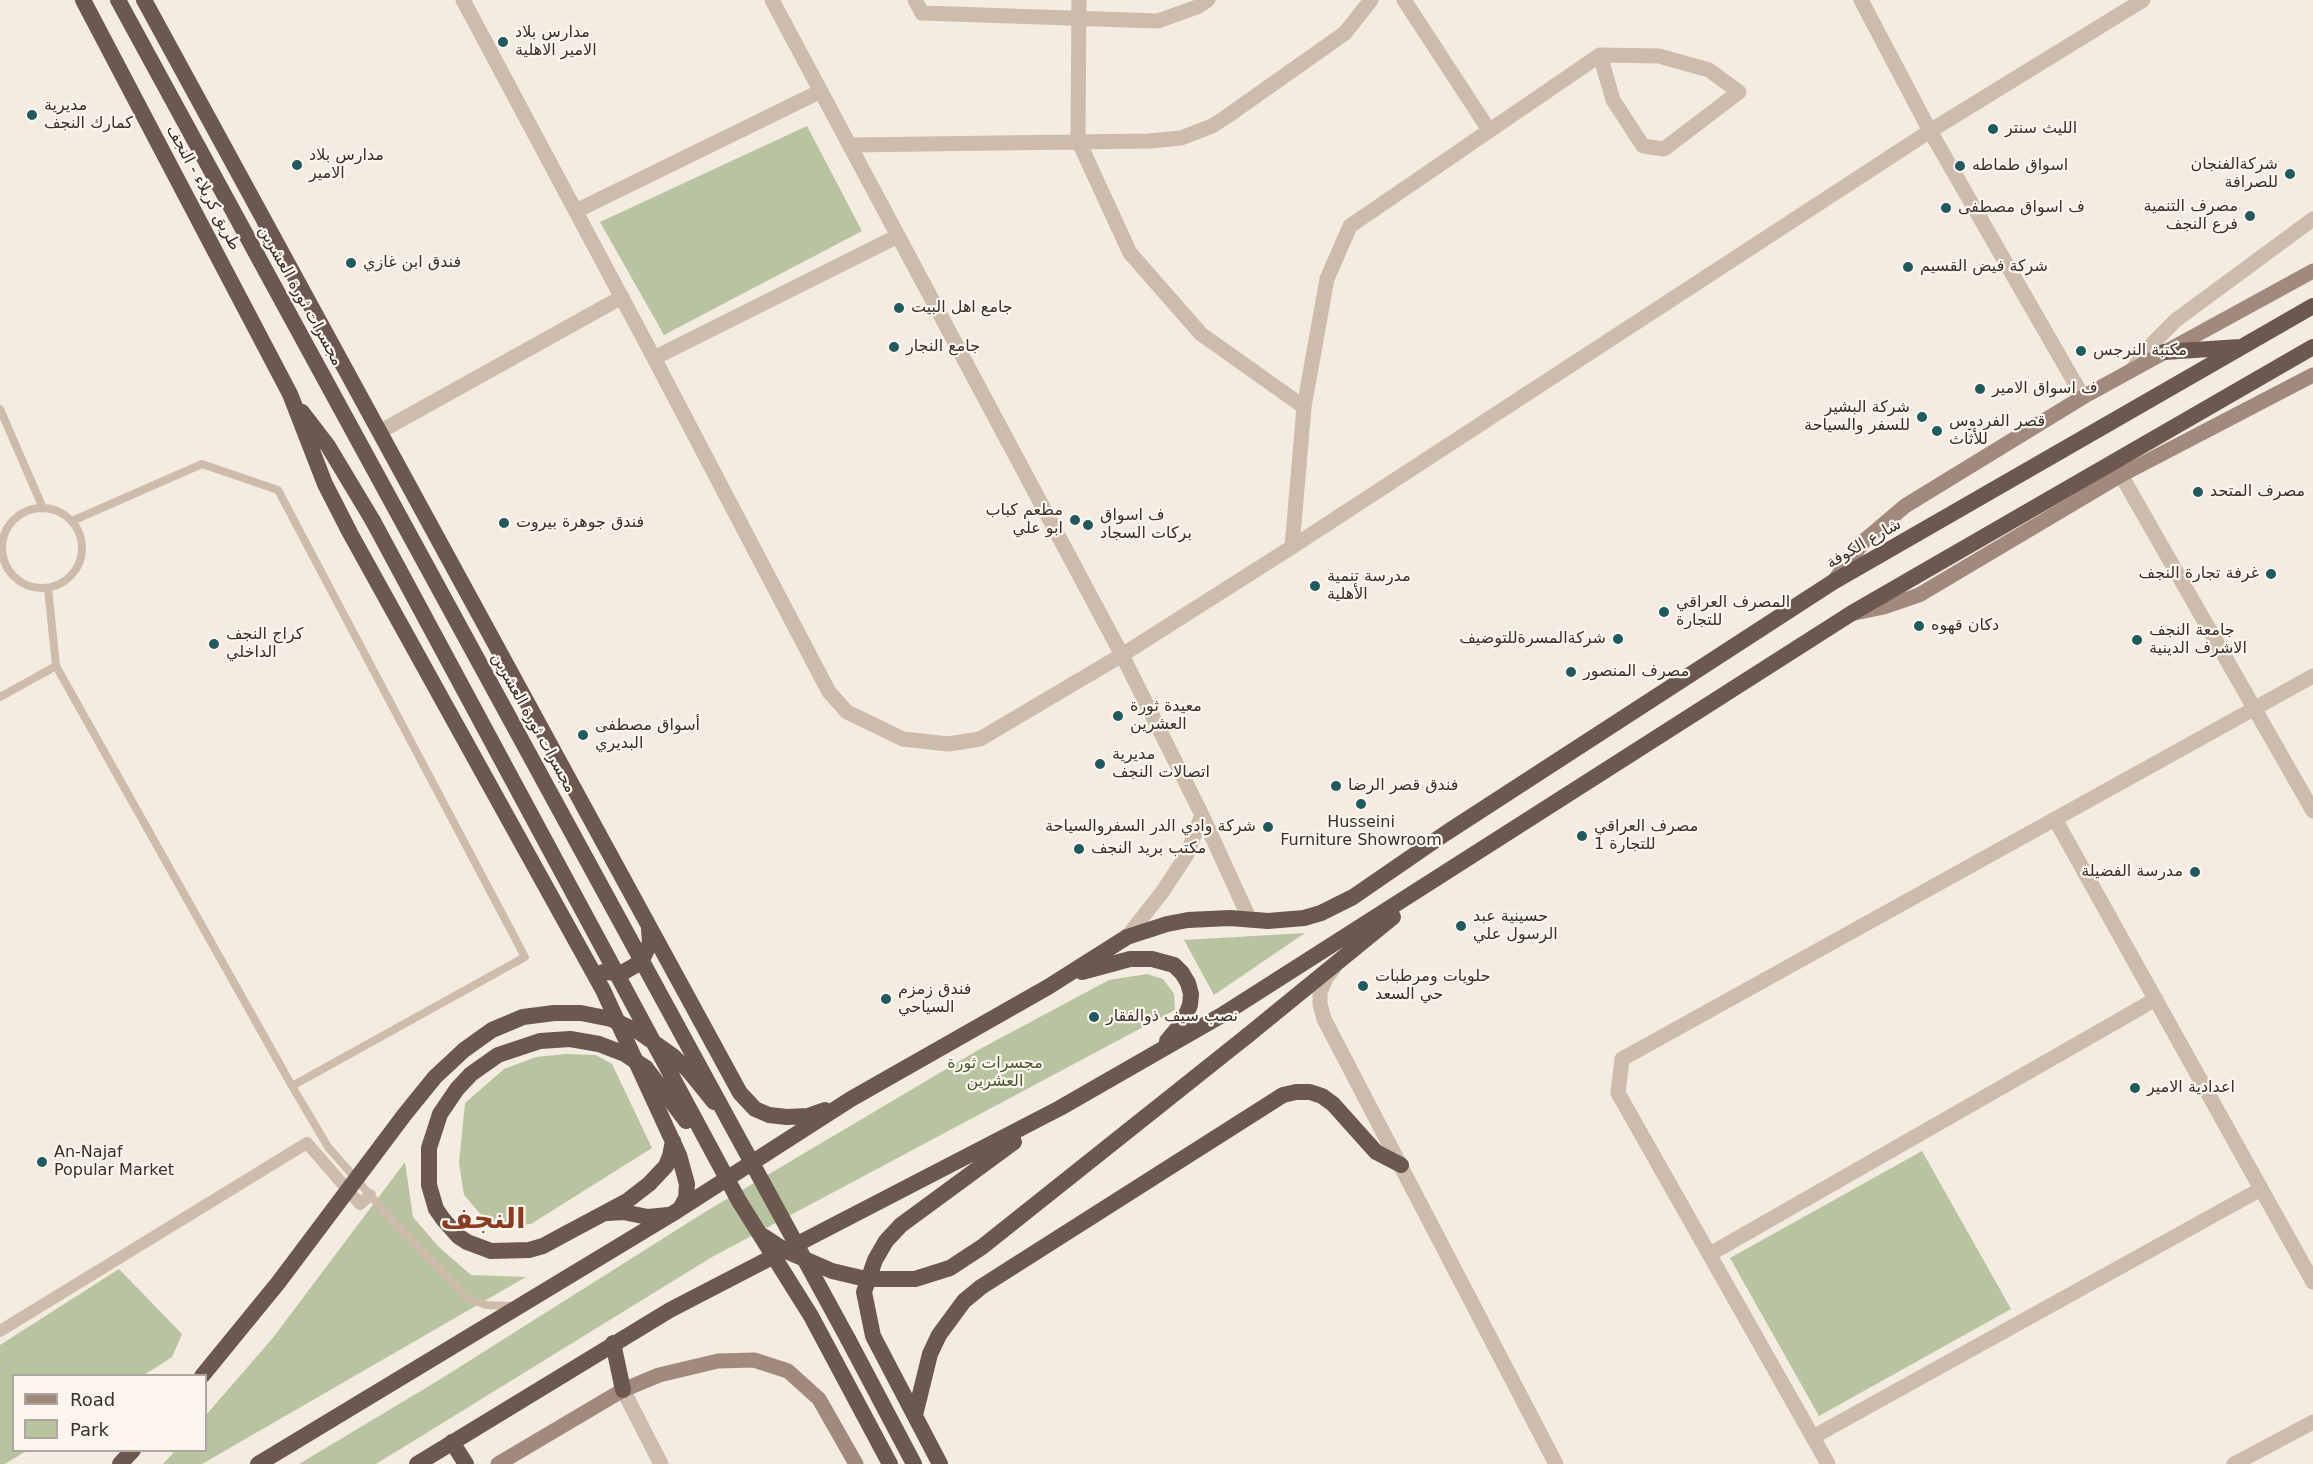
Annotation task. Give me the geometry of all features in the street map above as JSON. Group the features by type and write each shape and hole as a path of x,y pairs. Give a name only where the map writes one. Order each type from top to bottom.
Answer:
{"highway":[{"name":"طريق کربلاء - النجف","path":"84,0 290,394"},
{"name":"مجسرات ثورة العشرين","path":"118,0 732,1124 914,1464"},
{"path":"144,0 740,1093 754,1109 769,1115 787,1117 808,1116 850,1099"},
{"name":"شارع الكوفة","path":"1047,987 1127,937 1167,924 1209,918 1268,921 1304,918 1337,906 1833,582 2313,306"},
{"path":"2164,352 2243,346"},
{"path":"417,1464 670,1310 1060,1108 1222,1015 1852,613 2313,347"},
{"path":"290,394 328,446 373,521 739,1201"},
{"path":"290,394 325,483 345,523 603,990 673,1141 687,1184 686,1198 676,1212 661,1217 623,1212 601,1215"},
{"path":"753,1224 774,1245 832,1272 866,1280 915,1279 933,1275 964,1261 1458,865"},
{"path":"584,957 591,965 611,974 632,969 640,962 650,943 647,922"},
{"path":"258,1464 676,1212 850,1099 1047,987 1082,972 1130,959 1152,959 1174,966 1188,983 1191,994 1190,1005 1183,1022 1173,1036 1137,1064"},
{"path":"204,1374 278,1283 435,1077 464,1050 492,1030 523,1017 554,1013 581,1013 611,1019 639,1032 673,1056 689,1071 732,1124"},
{"path":"673,1141 666,1166 649,1184 627,1201 543,1246 516,1252 491,1251 458,1236 436,1209 429,1185 428,1161 435,1126 447,1102 471,1074 498,1055 525,1044 555,1040 584,1041 612,1048 636,1060 655,1078 706,1149 739,1201 811,1316 890,1464"},
{"path":"915,1415 930,1354 939,1335 964,1301 981,1287 1283,1095 1303,1092 1322,1096 1333,1104 1376,1152 1401,1165"},
{"path":"940,1464 873,1336 864,1292 874,1260 886,1241 901,1225 1060,1108"},
{"path":"613,1343 623,1390"},
{"path":"452,1442 466,1464"},
{"path":"120,1464 131,1452"}],"main road":[{"path":"1833,582 1865,540 1905,506 2083,397 2313,272"},
{"path":"1852,613 1884,607 1918,595 2121,475 2313,375"},
{"path":"498,1464 623,1390 659,1375 708,1364 754,1360 788,1371 819,1399 856,1464"}],"street":[{"path":"463,0 829,692 847,712 903,739 948,744 980,739 1122,655 1292,547 1930,131 2144,0"},
{"path":"772,0 1122,655 1202,815 1250,920"},
{"path":"915,0 922,13 944,7 1080,19 1158,21 1201,2"},
{"path":"1079,0 1078,140 1130,253 1201,334 1304,407"},
{"path":"849,145 1078,140 1165,141 1181,138 1226,117 1345,33 1371,0"},
{"path":"1404,0 1489,130"},
{"path":"1861,0 1930,131 2083,397"},
{"path":"1292,547 1304,407 1327,279 1350,226 1600,55 1659,56 1709,70 1739,92 1664,149 1643,146 1613,100 1600,55"},
{"path":"576,211 820,91"},
{"path":"2132,370 2154,342 2176,320 2313,219"},
{"path":"654,358 898,236"},
{"path":"381,431 622,297"},
{"path":"2121,475 2313,811"},
{"path":"1828,1464 1618,1093 1622,1059 2313,676"},
{"path":"1127,937 1163,891 1186,856 1202,815"},
{"path":"2055,819 2313,1282"},
{"path":"1338,963 1326,978 1320,992 1324,1019 1556,1464"},
{"path":"1710,1254 2156,999"},
{"path":"0,1331 308,1143 360,1204 370,1195"},
{"path":"1813,1437 2261,1189"},
{"path":"623,1390 661,1464"},
{"path":"2234,1464 2313,1422"}],"lane":[{"path":"0,409 43,508"},
{"path":"72,521 202,464 278,490 525,957 292,1086"},
{"path":"43,508 54,510 72,521 82,543 80,561 70,577 48,588 35,588 22,584 12,575 4,564 1,551 3,538 13,520 30,510 43,508"},
{"path":"48,588 57,666 328,1147 399,1228 467,1298 486,1305 519,1306"},
{"path":"0,697 57,666"}],"green space":[{"path":"807,126 862,231 664,335 600,222"},
{"path":"1305,933 1214,995 1184,940"},
{"name":"مجسرات ثورة العشرين","path":"1147,974 1163,979 1174,994 1175,1010 712,1257 376,1464 299,1464 439,1380 705,1212 980,1049 1109,980"},
{"path":"565,1054 596,1055 612,1064 652,1148 531,1224 505,1226 483,1217 464,1195 459,1163 465,1103 504,1069 536,1057"},
{"path":"1922,1151 2011,1309 1819,1416 1730,1258"},
{"path":"405,1162 413,1217 439,1247 471,1275 526,1277 202,1464 163,1464 174,1452 207,1452 207,1414 272,1339"},
{"path":"119,1269 182,1334 172,1357 146,1374 12,1374 12,1452 24,1452 5,1464 0,1464 0,1345"}],"place":[{"name":"مدارس بلاد الامير الاهلية","path":"503,42"},
{"name":"مديرية كمارك النجف","path":"32,115"},
{"name":"الليث سنتر","path":"1993,129"},
{"name":"مدارس بلاد الامير","path":"297,165"},
{"name":"اسواق طماطه","path":"1960,166"},
{"name":"شركةالفنجان للصرافة","path":"2290,174"},
{"name":"ف اسواق مصطفى","path":"1946,208"},
{"name":"مصرف التنمية فرع النجف","path":"2250,216"},
{"name":"فندق ابن غازي","path":"351,263"},
{"name":"شركة فيض القسيم","path":"1908,267"},
{"name":"جامع اهل البيت","path":"899,308"},
{"name":"جامع النجار","path":"894,347"},
{"name":"مكتبة النرجس","path":"2081,351"},
{"name":"ف اسواق الامير","path":"1980,389"},
{"name":"شركة البشير للسفر والسياحة","path":"1922,417"},
{"name":"قصر الفردوس للأثاث","path":"1937,431"},
{"name":"مصرف المتحد","path":"2198,492"},
{"name":"مطعم كباب ابو علي","path":"1075,520"},
{"name":"فندق جوهرة بيروت","path":"504,523"},
{"name":"ف اسواق بركات السجاد","path":"1088,525"},
{"name":"غرفة تجارة النجف","path":"2271,574"},
{"name":"مدرسة تنمية الأهلية","path":"1315,586"},
{"name":"المصرف العراقي للتجارة","path":"1664,612"},
{"name":"دكان قهوه","path":"1919,626"},
{"name":"شركةالمسرةللتوضيف","path":"1618,639"},
{"name":"جامعة النجف الاشرف الدينية","path":"2137,640"},
{"name":"كراج النجف الداخلي","path":"214,644"},
{"name":"مصرف المنصور","path":"1571,672"},
{"name":"معيدة ثورة العشرين","path":"1118,716"},
{"name":"أسواق مصطفى البديري","path":"583,735"},
{"name":"مديرية اتصالات النجف","path":"1100,764"},
{"name":"فندق قصر الرضا","path":"1336,786"},
{"name":"Husseini Furniture Showroom","path":"1361,804"},
{"name":"شركة وادي الدر السفروالسياحة","path":"1268,827"},
{"name":"مصرف العراقي للتجارة 1","path":"1582,836"},
{"name":"مكتب بريد النجف","path":"1079,849"},
{"name":"مدرسة الفضيلة","path":"2195,872"},
{"name":"حسينية عبد الرسول علي","path":"1461,926"},
{"name":"حلويات ومرطبات حي السعد","path":"1363,986"},
{"name":"فندق زمزم السياحي","path":"886,999"},
{"name":"نصب سيف ذوالفقار","path":"1094,1017"},
{"name":"اعدادية الامير","path":"2135,1088"},
{"name":"An-Najaf Popular Market","path":"42,1162"}],"district":[{"name":"النجف","path":"483,1221"}]}
